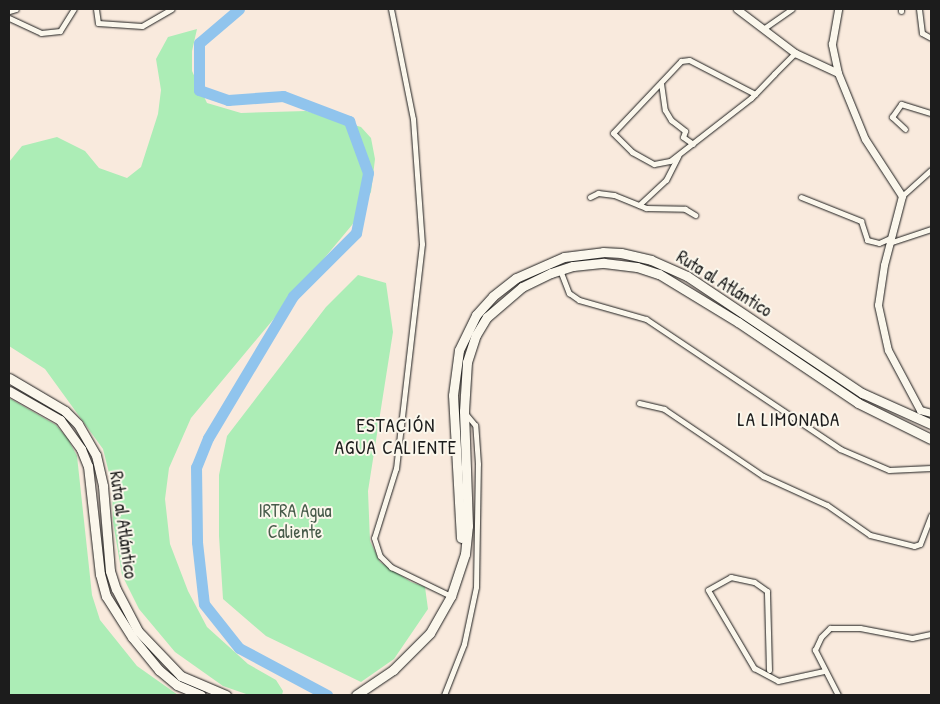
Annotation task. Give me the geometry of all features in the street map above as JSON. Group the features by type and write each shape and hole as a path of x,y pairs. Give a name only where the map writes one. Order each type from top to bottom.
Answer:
{"highway":[{"name":"Ruta al Atlántico","path":"448,595 460,550 462,522 453,395 459,350 476,315 493,296 516,278 564,257 603,252 621,253 651,260 687,276 862,393 931,424"},
{"name":"Ruta al Atlántico","path":"356,695 402,660 430,634 465,554 468,526 464,411 467,362 476,335 488,317 522,286 560,270 604,263 637,267 659,274 738,322 858,403 931,439"},
{"name":"Ruta al Atlántico","path":"9,378 65,411 78,424 96,455 103,486 110,572 138,631 181,676 226,695"},
{"name":"Ruta al Atlántico","path":"9,391 60,420 76,441 88,466 100,574 106,596 132,638 159,670 178,685 201,695"}],"street":[{"path":"9,11 16,9"},
{"path":"9,18 41,33 60,31 74,9"},
{"path":"96,9 98,23 142,26 172,9"},
{"path":"391,9 413,119 422,244 396,468 374,538 380,556 391,566 448,595"},
{"path":"738,9 795,52 838,73"},
{"path":"764,29 792,9"},
{"path":"838,9 832,44 838,73 865,139 902,196"},
{"path":"919,9 922,33 931,38"},
{"path":"755,94 689,60 681,61 613,133 632,152 654,164 670,161 755,94 795,52"},
{"path":"660,83 666,110 671,120 685,131 683,137 693,144"},
{"path":"905,129 892,117 900,104 931,114"},
{"path":"639,205 666,180 678,155"},
{"path":"931,170 902,196 890,240 878,305 888,350 920,410 931,413"},
{"path":"590,197 598,193 614,195 639,205 665,211 685,209 695,215"},
{"path":"800,197 861,221 867,240 879,244 931,229"},
{"path":"560,270 569,293 579,300 646,319 840,449 889,470 931,468"},
{"path":"639,403 664,409 763,476 827,505 870,534 914,546 920,544 931,515"},
{"path":"444,695 464,644 476,587 475,425 464,411"},
{"path":"769,670 767,591 754,582 731,577 708,590 754,668 778,680 824,671"},
{"path":"838,695 824,671 815,650 820,637 830,628 860,628 912,638 931,634"}],"green space":[{"path":"197,29 192,51 192,71 207,103 241,113 306,111 361,127 371,138 375,159 371,192 352,225 191,418 169,468 165,499 170,544 188,591 207,627 248,664 276,680 283,691 282,695 249,695 223,686 175,652 139,609 122,575 113,522 112,485 103,449 45,369 9,346 9,162 22,146 57,137 85,151 99,168 127,178 141,167 158,114 161,90 156,59 168,37"},
{"name":"IRTRA Agua Caliente","path":"358,275 386,283 393,332 368,491 370,541 380,562 411,582 425,587 428,609 394,659 361,682 266,636 223,599 219,536 219,475 227,436 326,307"},
{"path":"9,398 56,425 68,439 77,456 92,595 100,620 137,666 178,695 9,695"}],"waterway":[{"path":"239,9 199,43 199,90 228,100 283,96 349,121 368,173 356,233 293,296 208,438 196,467 197,542 204,604 239,648 327,695"}],"district":[{"name":"LA LIMONADA","path":"789,420"},
{"name":"ESTACIÓN AGUA CALIENTE","path":"396,437"}]}
